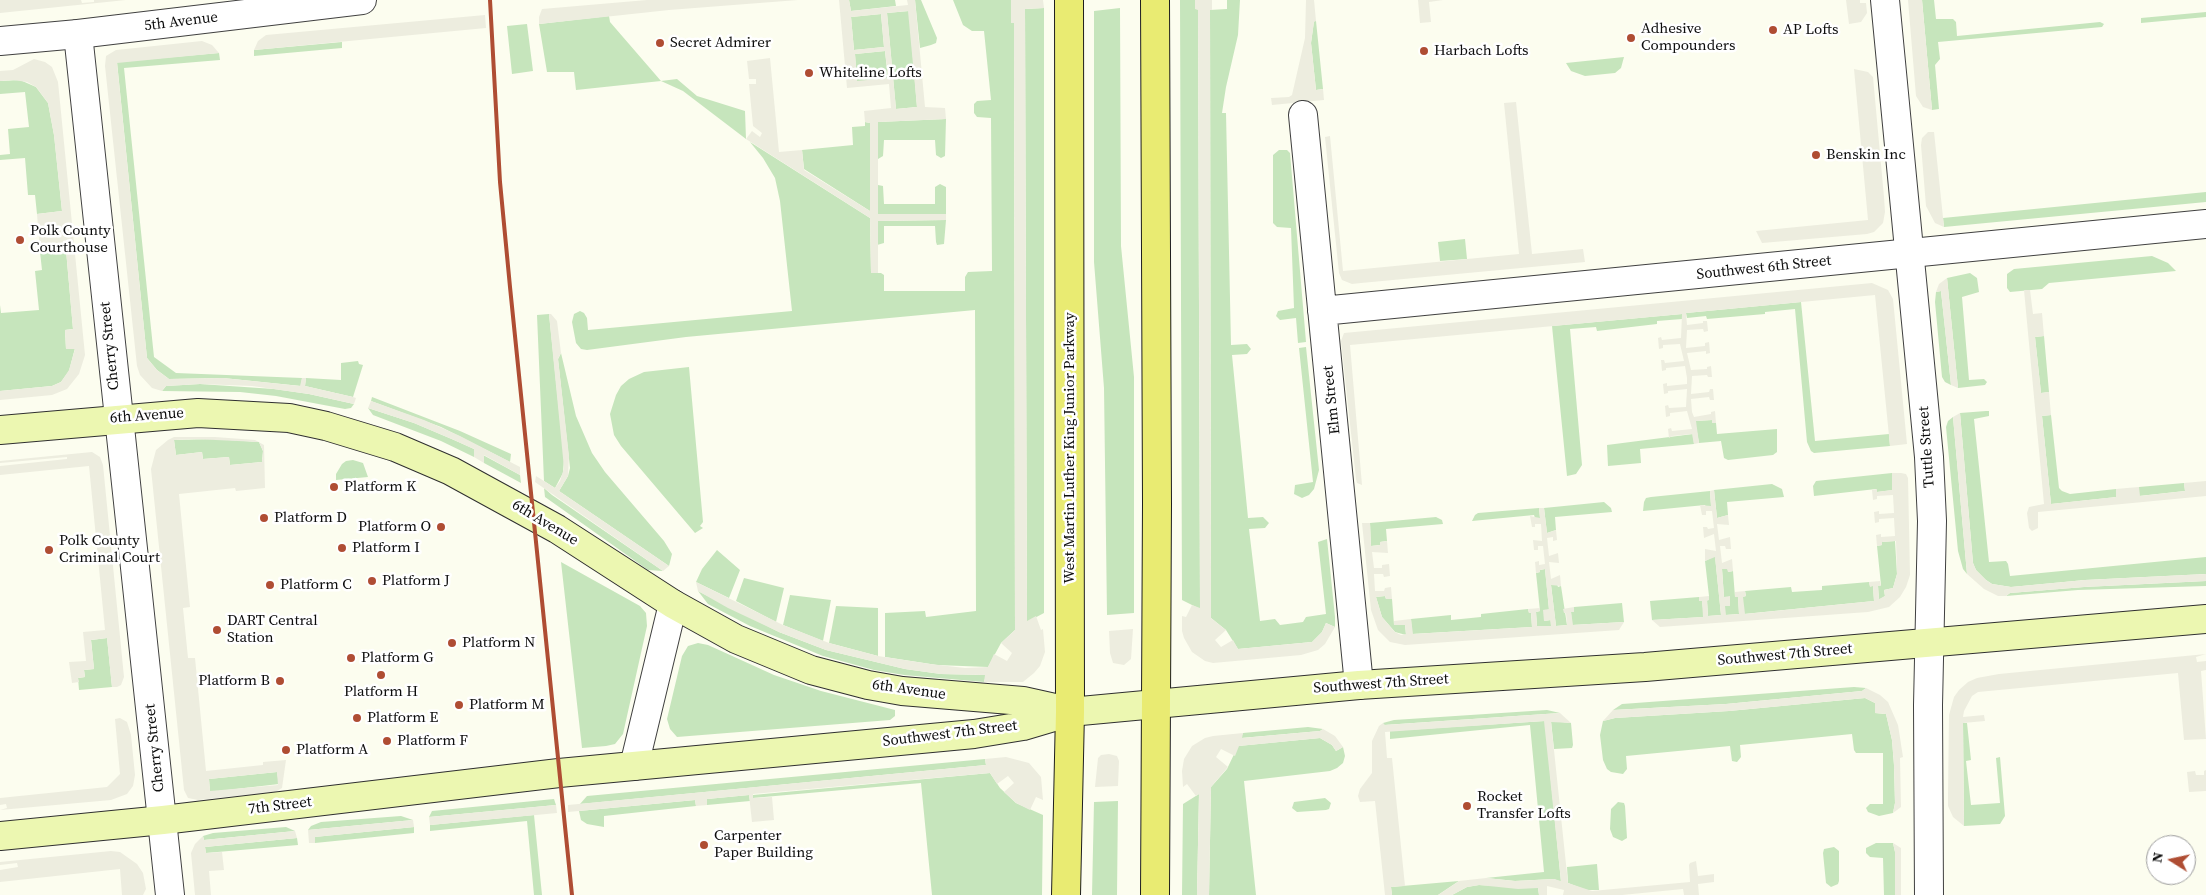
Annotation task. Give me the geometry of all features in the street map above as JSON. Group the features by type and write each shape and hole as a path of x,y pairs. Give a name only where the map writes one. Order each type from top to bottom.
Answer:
{"main road":[{"name":"West Martin Luther King Junior Parkway","path":"1066,895 1070,712 1070,0"},
{"path":"1155,0 1157,704 1155,895"},
{"name":"6th Avenue","path":"0,430 198,412 289,418 326,426 395,447 451,471 532,514 673,604 736,639 811,670 868,685 902,691 1023,701 1070,712"},
{"name":"Southwest 7th Street","path":"559,773 974,734 1023,726 1070,712 1360,685 1664,666 2206,619"},
{"name":"7th Street","path":"0,836 163,820 559,773"}],"street":[{"name":"5th Avenue","path":"0,41 78,34 362,0"},
{"name":"Tuttle Street","path":"1885,0 1929,457 1932,521 1930,895"},
{"name":"Cherry Street","path":"78,34 170,895"},
{"name":"Elm Street","path":"1303,115 1360,685"},
{"name":"Southwest 6th Street","path":"1322,311 2206,224"},
{"path":"634,766 673,604"}],"green space":[{"path":"849,0 895,0 896,6 851,11"},
{"path":"915,0 921,0 937,38 936,43 920,48"},
{"path":"953,0 1011,0 1011,22 1014,23 1015,630 1001,643 988,667 937,665 885,657 885,613 925,611 926,617 976,611 975,310 686,337 587,350 581,349 576,343 572,322 574,314 580,311 587,318 588,330 792,311 780,201 775,178 763,158 750,142 870,218 871,273 881,273 884,275 884,291 965,291 965,277 968,272 992,271 991,118 977,117 974,113 974,104 977,101 991,100 984,31 972,31 963,25"},
{"path":"1180,0 1195,0 1195,9 1198,9 1200,609 1182,600"},
{"path":"1227,0 1240,0 1238,35 1222,113 1226,113 1231,345 1247,344 1251,349 1247,354 1232,355 1248,518 1263,517 1269,523 1265,528 1249,529 1260,621 1275,619 1280,625 1303,622 1306,617 1326,614 1318,542 1327,539 1335,617 1335,627 1326,623 1322,632 1312,642 1238,649 1226,630 1211,618 1210,10 1227,9"},
{"path":"1922,0 1934,0 1936,19 1953,19 1956,22 1957,36 2100,22 2104,24 2102,27 1938,42 1940,59 1935,65 1939,109 1932,110"},
{"path":"1044,8 1044,613 1027,622 1025,9"},
{"path":"1120,8 1121,246 1134,377 1134,613 1107,615 1104,388 1094,262 1094,11"},
{"path":"909,11 917,107 896,109 887,13"},
{"path":"2206,12 2206,17 2141,23 2141,18"},
{"path":"881,14 884,47 854,50 851,17"},
{"path":"609,16 610,22 661,81 576,90 574,72 547,72 539,24"},
{"path":"1314,21 1316,21 1323,89 1316,90 1311,43"},
{"path":"527,24 533,71 512,74 507,26"},
{"path":"342,42 342,48 254,56 254,50"},
{"path":"885,51 888,78 857,82 855,54"},
{"path":"219,53 220,60 124,68 154,357 176,373 302,378 301,386 223,378 169,379 157,370 147,358 117,62"},
{"path":"1624,57 1621,68 1615,73 1585,76 1571,71 1566,63"},
{"path":"677,79 697,96 745,111 746,139 683,91 661,81"},
{"path":"20,80 36,87 48,103 54,135 62,211 37,214 35,195 28,195 25,158 0,160 0,155 10,154 8,129 29,127 25,92 0,94 0,81"},
{"path":"946,119 945,156 941,158 936,155 935,140 884,140 883,156 878,159 878,122"},
{"path":"865,122 870,123 870,211 804,169 802,150 853,145 852,127 865,126"},
{"path":"1279,150 1287,150 1290,153 1306,342 1298,343 1296,318 1280,320 1276,316 1278,311 1294,308 1291,228 1277,227 1273,223 1273,155"},
{"path":"940,184 946,187 946,214 878,214 878,185 883,186 884,204 935,204 935,187"},
{"path":"2206,192 2206,202 1944,227 1943,218"},
{"path":"946,220 944,244 937,245 935,226 884,226 884,243 877,245 877,221"},
{"path":"1465,239 1467,259 1440,261 1438,242"},
{"path":"66,250 73,329 65,330 66,349 75,348 69,371 61,382 52,386 0,391 0,305 1,313 39,310 35,271 42,270 40,252"},
{"path":"2152,256 2168,263 2176,271 2049,283 2042,289 2010,292 2007,288 2007,274 2014,269"},
{"path":"1970,273 1977,278 1979,292 1962,297 1969,380 1984,379 1987,382 1985,385 1958,388 1947,278"},
{"path":"1941,291 1951,385 1945,382 1942,377 1935,302 1936,292"},
{"path":"1801,302 1815,441 1889,434 1890,446 1814,453 1811,451 1807,442 1795,309 1765,312 1765,314 1707,319 1706,316 1687,318 1686,313"},
{"path":"549,314 564,459 563,473 555,488 544,481 537,315"},
{"path":"1682,314 1682,319 1657,321 1657,324 1597,331 1596,327 1570,329 1582,465 1576,474 1567,476 1552,326"},
{"path":"2044,336 2049,392 2041,393 2035,337"},
{"path":"1306,347 1319,470 1314,489 1309,495 1302,498 1294,494 1295,485 1313,482 1299,348"},
{"path":"561,353 576,416 592,453 605,472 664,541 672,554 669,566 559,491 568,476 570,468 558,359"},
{"path":"358,361 359,364 363,365 353,397 305,386 306,378 341,380 341,363"},
{"path":"689,367 703,522 700,526 703,528 695,533 621,446 614,435 610,414 616,395 621,386 629,379 644,372"},
{"path":"200,384 274,389 309,394 354,404 351,408 345,409 276,396 240,392 162,391 166,386"},
{"path":"372,397 460,431 511,454 510,462 441,427 371,401"},
{"path":"368,408 414,423 474,449 474,457 441,441 373,415"},
{"path":"1989,411 1989,416 1974,419 1989,562 2006,561 2010,576 2206,557 2206,574 2085,580 2011,587 1992,584 1986,580 1976,570 1973,563 1960,413"},
{"path":"2051,415 2059,488 2070,494 2116,489 2117,497 2051,504 2042,416"},
{"path":"1953,417 1967,574 1963,569 1958,551 1946,427 1948,421"},
{"path":"1712,420 1713,423 1716,423 1717,434 1777,429 1777,452 1773,455 1728,460 1724,458 1721,441 1699,443 1695,421"},
{"path":"1693,434 1694,444 1640,449 1641,463 1608,466 1607,445"},
{"path":"214,439 259,442 263,451 262,462 230,465 229,457 203,459 202,452 176,455 174,440"},
{"path":"483,455 520,475 521,483 484,463"},
{"path":"353,460 363,463 368,477 336,480 336,474 342,464"},
{"path":"1892,473 1893,490 1877,492 1876,489 1814,496 1813,486 1816,481"},
{"path":"2184,483 2185,491 2139,496 2139,487"},
{"path":"1772,484 1782,489 1784,497 1727,502 1728,515 1717,518 1714,490"},
{"path":"544,488 663,571 648,570 545,497"},
{"path":"1710,491 1711,506 1643,511 1646,498"},
{"path":"1604,502 1611,508 1612,512 1555,517 1556,530 1547,533 1544,508"},
{"path":"1539,508 1540,518 1535,518 1534,515 1472,521 1478,513"},
{"path":"1436,517 1442,520 1443,524 1386,529 1387,541 1380,542 1380,545 1371,546 1370,523"},
{"path":"1895,541 1897,574 1893,588 1884,590 1885,596 1879,600 1878,586 1881,585 1877,546 1882,545 1881,542"},
{"path":"717,550 740,570 729,598 696,582 702,569"},
{"path":"1715,556 1721,615 1708,616 1707,600 1709,600 1709,596 1705,561"},
{"path":"561,562 640,606 646,613 647,626 623,734 615,744 582,748"},
{"path":"1728,568 1728,572 1733,571 1735,597 1738,597 1739,614 1725,615 1725,606 1730,606 1724,597 1722,569"},
{"path":"1545,569 1549,610 1544,621 1551,620 1551,626 1537,626 1536,612 1540,611 1536,573"},
{"path":"744,578 784,588 776,622 736,601"},
{"path":"2206,581 2206,586 2078,590 2006,596 2010,593 2084,587"},
{"path":"1869,582 1870,586 1873,586 1874,601 1744,614 1742,597 1746,596 1745,591 1791,587 1792,592 1822,590 1822,586"},
{"path":"1557,584 1558,587 1561,586 1567,625 1556,626 1551,585"},
{"path":"698,591 779,632 826,650 905,669 941,674 986,675 984,682 904,675 874,670 823,656 750,626 708,604"},
{"path":"790,595 831,600 823,641 783,625"},
{"path":"1385,596 1386,599 1392,599 1394,625 1405,624 1406,635 1395,632 1382,617 1376,597"},
{"path":"1699,597 1699,601 1702,601 1704,617 1652,620 1650,601"},
{"path":"1622,603 1624,622 1572,625 1571,612 1574,612 1574,607"},
{"path":"836,606 878,608 878,656 829,643"},
{"path":"1528,609 1529,613 1531,613 1532,627 1412,634 1411,619 1451,615 1451,620 1481,617 1481,614"},
{"path":"107,638 112,687 79,690 78,678 85,677 84,670 94,669 91,640"},
{"path":"698,643 708,645 774,675 821,691 895,710 895,716 890,720 677,737 670,729 667,719 682,656 688,646"},
{"path":"1854,687 1866,688 1862,691 1726,704 1613,710 1622,704"},
{"path":"1865,698 1875,703 1875,713 1886,714 1892,740 1894,765 1895,803 1893,813 1879,816 1868,812 1866,808 1870,804 1883,804 1883,753 1856,753 1852,734 1740,745 1741,757 1737,762 1732,761 1730,746 1626,756 1627,769 1623,774 1611,772 1607,769 1603,760 1600,735 1603,721 1615,718 1729,711"},
{"path":"1547,710 1560,713 1384,725 1383,723 1394,720"},
{"path":"1545,721 1561,882 1554,879 1515,881 1486,878 1544,872 1530,725 1390,739 1390,731"},
{"path":"1551,721 1571,723 1572,748 1554,749"},
{"path":"1963,723 1967,723 1971,760 1966,761 1971,805 2000,803 1996,758 2000,757 2005,816 2000,824 1964,826"},
{"path":"1308,727 1323,729 1320,731 1241,738 1243,733"},
{"path":"1320,738 1332,745 1336,751 1343,747 1345,756 1343,763 1337,768 1330,771 1244,781 1256,895 1209,895 1211,787 1227,769 1238,746"},
{"path":"985,759 986,765 580,804 587,796"},
{"path":"277,772 279,784 210,792 209,779"},
{"path":"990,773 1000,788 1016,803 1043,815 1042,895 932,895 921,783 753,798 753,795"},
{"path":"1199,794 1197,895 1182,895 1183,804"},
{"path":"749,795 750,801 707,805 707,799"},
{"path":"1325,798 1331,803 1329,809 1326,810 1297,812 1292,808 1294,802"},
{"path":"554,799 556,805 429,817 432,811"},
{"path":"695,800 696,806 604,816 604,827 587,824 581,820 579,811"},
{"path":"1118,801 1117,895 1092,895 1094,802"},
{"path":"1618,802 1624,803 1625,806 1627,838 1622,841 1613,837 1610,829 1611,809"},
{"path":"534,815 542,895 534,895 527,821 430,831 430,825"},
{"path":"401,816 413,820 308,830 311,826 321,822"},
{"path":"286,827 295,831 204,840 203,836 213,833"},
{"path":"414,827 414,833 315,843 314,837"},
{"path":"297,838 298,845 206,853 205,847"},
{"path":"1876,843 1893,843 1895,852 1895,895 1884,895 1883,858 1870,857 1866,853 1866,848"},
{"path":"1834,847 1839,851 1839,881 1838,884 1831,887 1826,883 1823,853 1824,849"},
{"path":"1597,864 1599,890 1586,890 1568,883 1567,867"},
{"path":"1459,881 1438,895 1392,895 1391,887"},
{"path":"1479,885 1538,888 1539,895 1452,895 1467,887"}],"shaded area":[{"path":"0,0 81,0 82,3 94,2 94,0 126,0 0,13"},
{"path":"647,0 798,0 669,10 539,24 542,9"},
{"path":"839,0 849,0 851,11 908,5 907,0 915,0 925,107 945,108 946,119 878,122 878,214 946,214 946,220 878,221 878,273 871,273 870,218 746,139 752,131 760,137 762,133 753,126 749,84 756,84 756,79 749,79 747,61 770,58 779,152 802,150 804,170 870,211 870,123 865,122 864,111 891,108 889,84 847,88","holes":["908,11 917,107 896,109 887,13","881,14 884,47 854,50 851,17","885,51 888,78 857,81 855,54"]},
{"path":"1011,0 1043,0 1044,8 1025,9 1027,621 1036,616 1041,630 1043,629 1045,652 1040,666 1023,682 984,682 985,675 941,674 905,669 826,650 779,632 728,608 698,591 696,582 783,625 829,643 878,656 965,668 988,667 994,654 1007,661 1012,653 1001,643 1015,630 1014,23 1011,23"},
{"path":"1195,0 1212,0 1212,10 1210,10 1211,618 1226,630 1215,640 1221,647 1233,640 1238,649 1312,642 1322,632 1326,623 1335,627 1325,644 1318,650 1301,655 1213,663 1205,661 1192,652 1182,631 1182,616 1186,617 1192,605 1200,608 1198,10 1195,9"},
{"path":"1306,0 1314,0 1316,21 1314,22 1311,43 1316,90 1323,89 1324,100 1272,105 1271,98 1289,97 1292,95 1305,38"},
{"path":"1418,0 1443,0 1429,2 1431,22 1420,23"},
{"path":"1846,0 1860,0 1860,3 1866,3 1867,13 1861,22 1849,24"},
{"path":"1908,0 1922,0 1932,110 1923,107 1916,96"},
{"path":"485,15 486,28 254,50 258,41 266,35"},
{"path":"202,41 212,45 219,53 117,63 147,358 157,370 169,379 223,378 300,386 302,378 306,378 305,386 356,398 354,404 309,394 252,386 200,384 166,386 162,391 152,388 140,375 137,366 105,66 106,56 116,50"},
{"path":"34,59 45,62 52,67 58,82 85,355 79,374 67,389 52,395 0,400 0,391 52,386 61,382 69,370 75,349 66,349 65,330 73,329 66,250 40,252 37,214 62,211 54,135 48,103 36,87 27,82 0,81 0,71 13,70"},
{"path":"1854,69 1868,72 1873,77 1884,197 1885,212 1883,223 1874,232 1867,234 1762,243 1756,231 1868,220"},
{"path":"1516,102 1532,254 1583,249 1585,262 1352,284 1342,280 1339,273 1325,137 1330,136 1343,271 1519,254 1504,103"},
{"path":"1928,132 1934,132 1944,227 1935,223 1926,206 1921,145 1922,138"},
{"path":"1947,278 1958,388 1951,385 1941,291 1936,292 1939,284"},
{"path":"1872,283 1888,290 1893,299 1907,444 1890,446 1875,295 1686,313 1687,325 1707,321 1708,331 1704,332 1703,329 1687,330 1686,348 1705,346 1705,343 1709,342 1710,353 1706,354 1706,351 1687,353 1691,370 1707,369 1707,367 1711,366 1712,377 1707,375 1692,376 1691,394 1709,392 1710,389 1713,389 1714,400 1710,400 1709,397 1691,399 1692,412 1694,417 1711,414 1711,412 1715,411 1716,423 1712,423 1712,420 1696,421 1699,443 1694,444 1692,434 1669,438 1668,429 1671,428 1672,431 1692,429 1687,411 1670,413 1670,416 1666,417 1665,406 1668,405 1669,408 1686,407 1687,389 1668,391 1668,393 1664,394 1663,384 1667,383 1667,386 1687,384 1685,366 1666,368 1666,370 1662,371 1661,360 1664,360 1665,363 1684,361 1680,344 1663,345 1663,348 1659,349 1658,338 1661,337 1662,340 1681,338 1682,314 1350,345 1362,485 1357,483 1341,341 1344,333"},
{"path":"2024,290 2030,290 2033,314 2042,313 2044,336 2035,337 2041,393 2049,392 2051,415 2042,416 2051,504 2116,497 2116,489 2139,487 2140,496 2185,491 2184,483 2206,481 2206,496 2038,512 2038,528 2032,531 2029,528 2027,513 2029,507 2044,504"},
{"path":"549,314 557,321 561,353 558,359 569,456 568,476 559,491 669,566 663,571 535,482 536,476 555,488 560,481 564,468"},
{"path":"371,401 424,420 460,436 520,467 520,475 484,455 484,463 474,457 474,449 454,440 414,423 368,408"},
{"path":"1960,413 1973,563 1976,570 1986,580 1992,584 2011,587 2085,580 2206,574 2206,581 2084,587 2010,593 2006,596 1998,596 1984,589 1967,574 1953,417"},
{"path":"174,437 215,437 255,440 259,442 264,445 265,488 236,491 235,488 179,494 190,607 183,608 188,658 195,658 206,771 263,765 263,762 286,760 282,788 275,792 198,800 188,798 184,790 151,469 156,450","holes":["174,440 259,442 263,451 262,462 230,465 229,457 203,459 202,452 176,455","277,772 278,785 210,791 209,779"]},
{"path":"92,452 100,457 103,465 124,677 121,685 117,687 112,687 107,638 91,640 94,669 84,670 85,677 78,678 79,682 72,683 69,662 86,661 83,632 105,630 89,466 0,475 0,466 67,459 67,457 0,463 0,461"},
{"path":"1892,473 1906,474 1908,478 1910,575 1900,597 1889,607 1868,612 1660,627 1652,620 1703,617 1702,601 1699,601 1699,597 1709,596 1707,601 1708,616 1721,615 1715,557 1705,561 1705,549 1716,551 1714,534 1704,538 1703,527 1708,529 1714,528 1712,511 1706,511 1706,515 1702,515 1700,505 1711,506 1710,491 1714,490 1717,518 1728,515 1729,525 1717,524 1719,540 1730,537 1731,549 1720,546 1722,563 1732,559 1733,571 1728,572 1727,569 1722,569 1724,597 1730,596 1730,606 1725,606 1726,615 1739,614 1738,597 1735,597 1735,592 1745,591 1746,596 1743,597 1745,614 1874,601 1873,586 1870,587 1869,582 1880,581 1881,586 1878,586 1879,599 1885,596 1884,590 1893,588 1897,574 1896,541 1882,542 1882,545 1877,546 1876,535 1881,534 1881,537 1895,536 1894,518 1879,519 1879,522 1875,523 1874,512 1879,511 1879,514 1894,513 1893,495 1877,496 1877,499 1873,500 1872,490 1877,489 1877,492 1892,490"},
{"path":"1539,508 1544,508 1547,533 1556,530 1557,540 1553,541 1553,537 1547,538 1549,556 1558,553 1559,563 1549,562 1551,579 1560,575 1561,586 1551,585 1556,626 1567,625 1566,613 1564,613 1563,609 1574,607 1574,612 1571,612 1573,625 1624,622 1619,630 1405,645 1390,642 1378,630 1371,610 1362,523 1370,523 1371,546 1380,545 1380,542 1387,541 1388,553 1372,552 1374,568 1382,568 1382,565 1389,564 1390,576 1384,577 1383,574 1374,574 1375,591 1384,591 1385,588 1391,587 1392,599 1386,599 1385,596 1376,597 1382,617 1395,632 1401,635 1406,634 1405,625 1394,625 1394,621 1411,619 1413,634 1532,627 1531,613 1529,613 1528,609 1540,608 1540,611 1536,612 1537,626 1551,626 1550,620 1544,621 1543,610 1549,609 1545,569 1536,573 1535,562 1539,561 1539,565 1545,564 1543,546 1538,546 1538,550 1534,550 1533,540 1542,541 1541,524 1535,524 1535,527 1532,527 1530,516 1540,518"},
{"path":"1133,629 1131,659 1124,665 1113,663 1110,653 1109,631"},
{"path":"2206,654 2196,657 2197,662 2206,661 2206,670 2201,671 2206,739 2184,740 2178,673 1978,692 1972,696 1963,717 1984,715 1985,721 1963,723 1964,826 1953,817 1948,806 1949,715 1954,697 1968,682 1977,678 1999,674"},
{"path":"1866,688 1880,695 1888,702 1898,725 1903,757 1900,758 1901,807 1893,813 1895,803 1894,765 1892,740 1886,714 1875,713 1875,703 1865,698 1729,711 1615,718 1603,721 1613,710 1726,704 1862,691"},
{"path":"1560,713 1571,723 1551,722 1568,883 1592,891 1690,882 1689,865 1696,861 1698,876 1714,874 1714,882 1698,884 1699,895 1684,895 1683,889 1622,895 1563,895 1564,890 1547,886 1547,895 1539,895 1538,888 1518,889 1479,885 1467,887 1452,895 1438,895 1459,881 1486,878 1515,881 1554,879 1561,881 1544,721 1385,732 1387,758 1392,758 1405,886 1391,887 1392,895 1385,895 1375,801 1360,802 1358,796 1360,789 1372,773 1372,741 1379,726 1383,723 1385,725"},
{"path":"120,718 127,722 131,735 135,775 133,786 127,794 111,800 0,810 7,808 6,804 0,805 0,798 107,787 120,774 115,719"},
{"path":"1323,729 1335,736 1343,747 1336,751 1332,745 1320,738 1239,746 1235,756 1221,749 1216,757 1228,767 1211,787 1209,895 1197,895 1199,794 1196,796 1187,784 1183,787 1182,771 1184,759 1192,746 1205,738 1213,736 1243,733 1242,738 1320,731"},
{"path":"1101,755 1117,756 1119,761 1118,786 1095,787 1098,758"},
{"path":"1006,757 1029,763 1041,777 1043,800 1036,797 1030,810 1016,803 1004,792 1014,783 1008,776 997,784 990,773 753,794 753,798 772,797 774,820 752,822 749,795 707,799 707,805 696,806 695,800 568,812 568,805 986,765 985,759"},
{"path":"2206,770 2206,791 2189,792 2187,772 2195,771 2196,775 2204,775"},
{"path":"556,805 557,813 430,825 429,817"},
{"path":"413,820 414,827 315,837 315,843 309,843 308,830"},
{"path":"295,831 297,838 205,847 206,853 222,852 224,870 209,871 211,895 195,895 191,853 195,844 203,836 204,840"},
{"path":"1893,843 1901,848 1901,895 1895,895 1895,852"},
{"path":"111,851 120,852 137,864 143,873 146,889 143,895 122,895 120,869 0,882 0,870 18,867 17,863 0,865 0,862"}],"railway":[{"path":"490,0 500,182 572,895"}],"place":[{"name":"AP Lofts","path":"1773,30"},
{"name":"Adhesive Compounders","path":"1631,38"},
{"name":"Secret Admirer","path":"660,43"},
{"name":"Harbach Lofts","path":"1424,51"},
{"name":"Whiteline Lofts","path":"809,73"},
{"name":"Benskin Inc","path":"1816,155"},
{"name":"Polk County Courthouse","path":"20,240"},
{"name":"Platform K","path":"334,487"},
{"name":"Platform D","path":"264,518"},
{"name":"Platform O","path":"441,527"},
{"name":"Platform I","path":"342,548"},
{"name":"Polk County Criminal Court","path":"49,550"},
{"name":"Platform J","path":"372,581"},
{"name":"Platform C","path":"270,585"},
{"name":"DART Central Station","path":"217,630"},
{"name":"Platform N","path":"452,643"},
{"name":"Platform G","path":"351,658"},
{"name":"Platform H","path":"381,675"},
{"name":"Platform B","path":"280,681"},
{"name":"Platform M","path":"459,705"},
{"name":"Platform E","path":"357,718"},
{"name":"Platform F","path":"387,741"},
{"name":"Platform A","path":"286,750"},
{"name":"Rocket Transfer Lofts","path":"1467,806"},
{"name":"Carpenter Paper Building","path":"704,845"}]}
